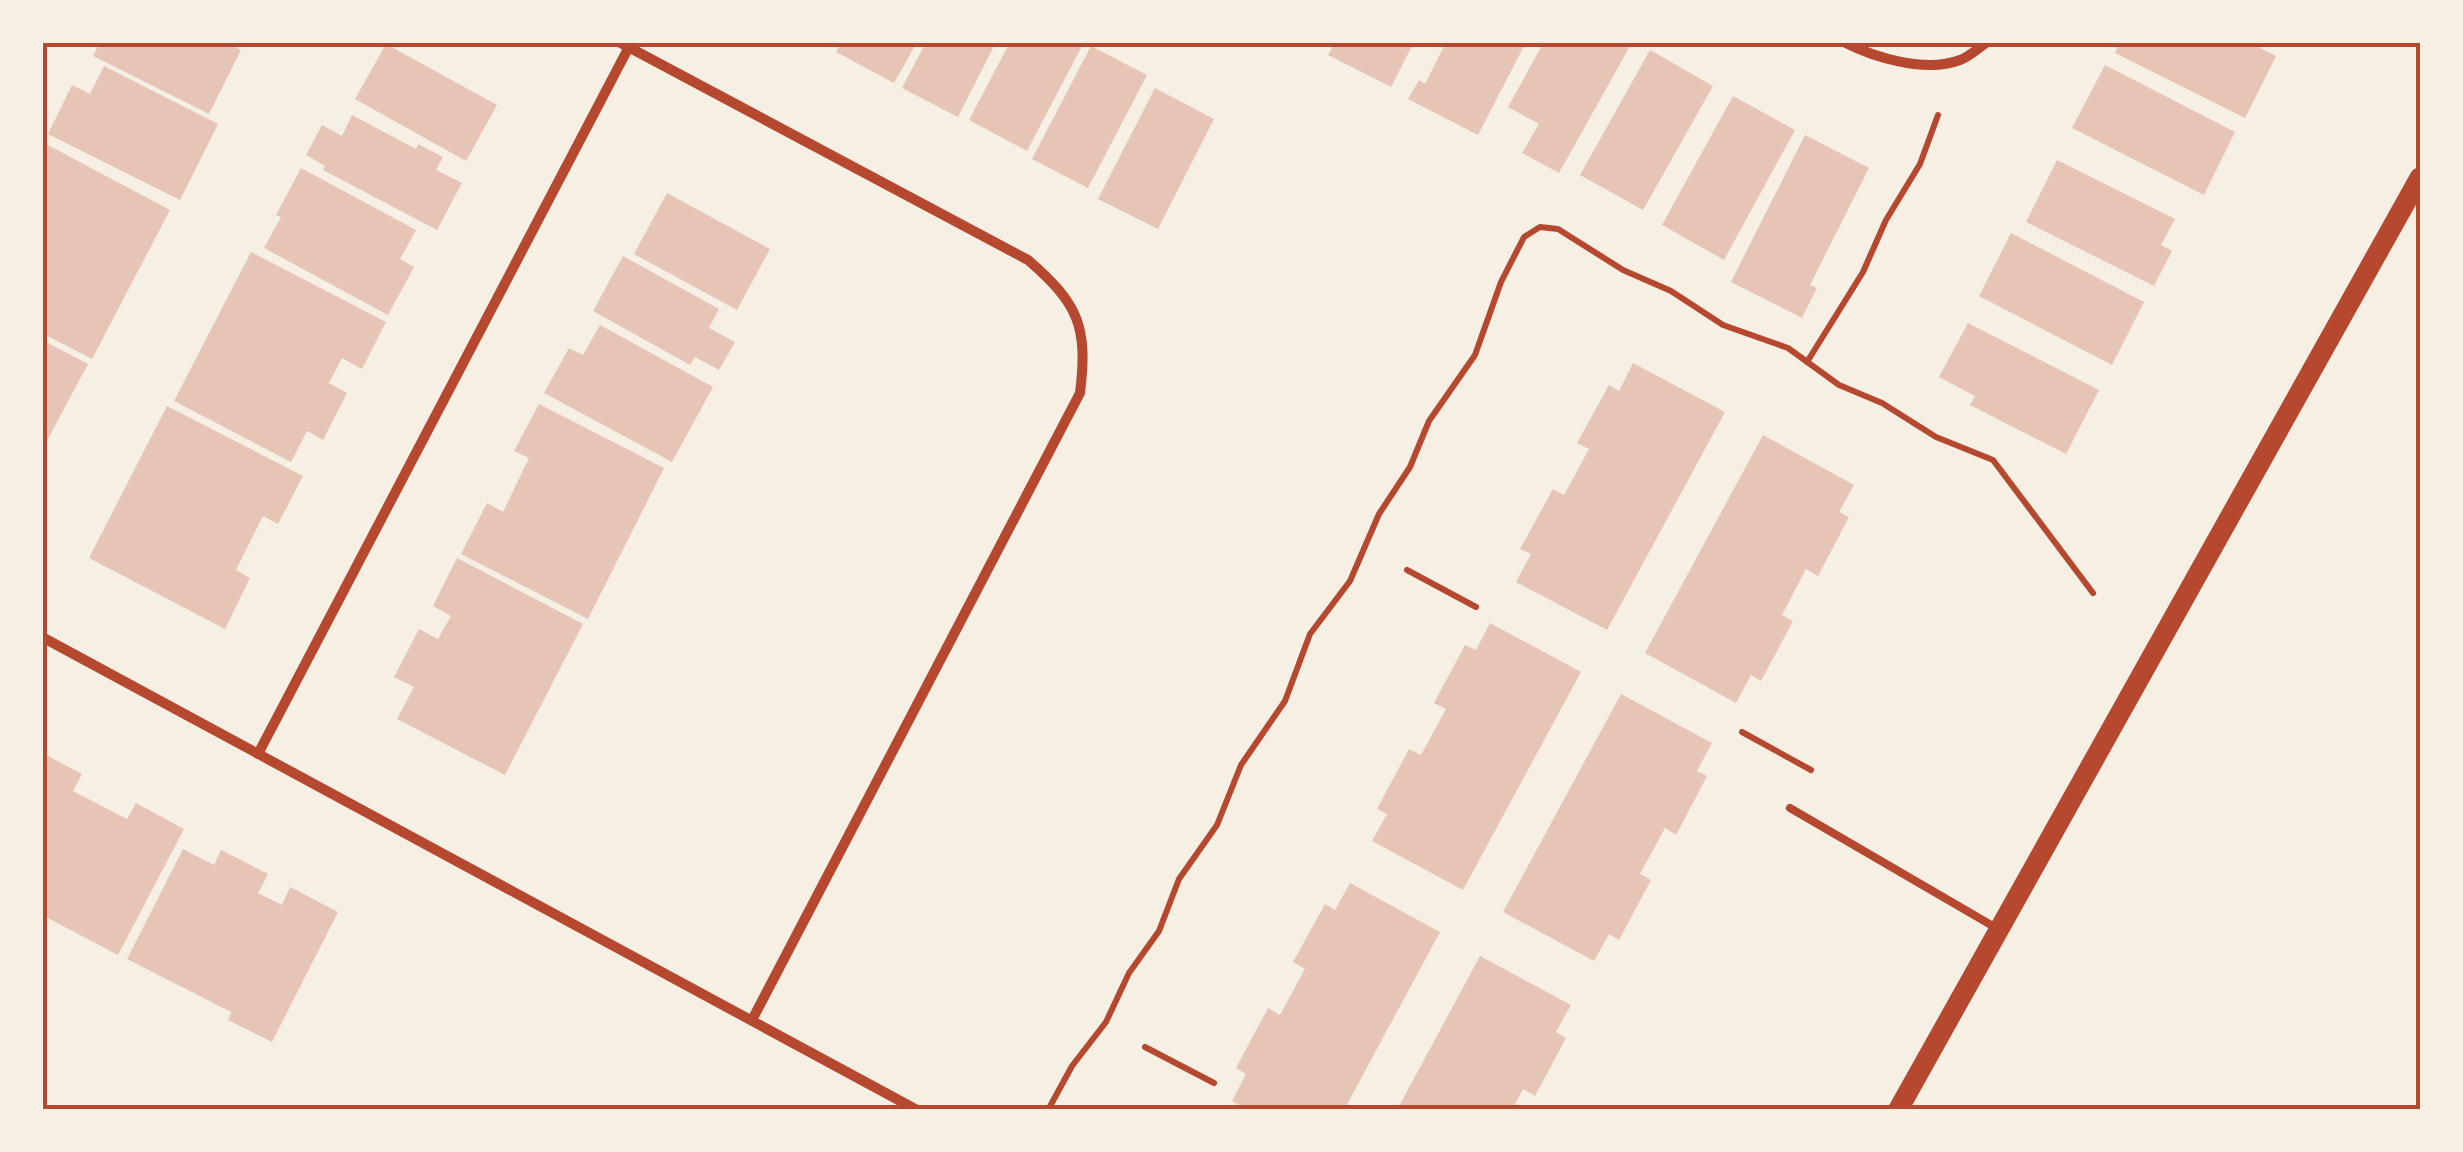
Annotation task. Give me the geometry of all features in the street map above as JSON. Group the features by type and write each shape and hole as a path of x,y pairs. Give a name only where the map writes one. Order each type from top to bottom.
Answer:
{"main road":[{"path":"1898,1110 2420,177"}],"street":[{"path":"1844,42 1870,56 1920,65 1960,61 1986,42"},
{"path":"258,754 627,44 1028,260 1073,307 1085,351 1080,393 752,1020"},
{"path":"42,637 917,1110"}],"lane":[{"path":"1790,808 1998,928"}],"path":[{"path":"1807,362 1863,272 1886,220 1920,164 1938,115"},
{"path":"1048,1110 1159,932 1178,878 1217,824 1241,764 1285,701 1310,634 1350,581 1379,514 1410,467 1429,421 1475,355 1500,282 1524,237 1540,227 1558,229 1624,270 1671,291 1723,326 1788,348 1839,386 1882,404 1936,437 1993,460 2093,593"},
{"path":"1407,570 1476,607"},
{"path":"1742,732 1812,770"},
{"path":"1144,1047 1214,1083"}],"building":[{"path":"100,42 226,42 241,50 209,114 93,56"},
{"path":"842,42 917,42 894,83 836,52"},
{"path":"926,42 996,42 958,117 902,88"},
{"path":"1010,42 1084,42 1027,151 969,120"},
{"path":"1335,42 1414,42 1391,87 1328,55"},
{"path":"1446,42 1526,42 1478,135 1408,99 1419,80 1425,84"},
{"path":"1544,42 1623,42 1630,46 1559,173 1522,153 1539,124 1508,107"},
{"path":"2120,42 2248,42 2276,56 2245,118 2115,53"},
{"path":"386,44 497,105 466,161 355,99"},
{"path":"1091,46 1147,75 1088,188 1032,159"},
{"path":"1650,50 1713,86 1643,210 1580,175"},
{"path":"2105,65 2235,132 2204,195 2072,128"},
{"path":"104,66 218,124 180,200 48,134 72,85 90,94"},
{"path":"1155,88 1214,119 1158,229 1098,199"},
{"path":"1733,96 1795,130 1724,260 1662,225"},
{"path":"352,115 416,149 418,144 443,157 436,170 462,183 437,230 323,170 325,166 306,155 322,125 342,136"},
{"path":"1805,135 1869,168 1810,285 1817,288 1802,318 1731,282"},
{"path":"44,143 170,210 92,359 42,333"},
{"path":"2057,160 2175,219 2161,245 2172,251 2154,286 2026,222"},
{"path":"301,168 416,230 400,259 414,267 388,315 264,248"},
{"path":"667,193 770,249 737,310 634,254"},
{"path":"2011,233 2144,302 2112,365 1979,296"},
{"path":"251,252 386,322 362,369 342,358 329,383 347,393 323,440 307,431 291,462 174,401"},
{"path":"623,256 719,309 709,328 735,342 719,370 695,357 690,365 593,311"},
{"path":"1968,323 2099,390 2066,454 1970,405 1975,396 1939,377"},
{"path":"600,325 713,387 672,462 544,393 569,348 583,355"},
{"path":"42,340 88,364 42,450"},
{"path":"1633,363 1725,412 1607,630 1516,582 1531,554 1520,549 1553,489 1564,495 1589,449 1577,443 1609,385 1619,391"},
{"path":"539,404 664,468 588,619 461,554 487,503 503,512 529,458 514,451"},
{"path":"167,406 303,476 278,524 263,516 236,570 250,578 225,629 89,558"},
{"path":"1763,435 1854,485 1839,512 1849,517 1818,576 1806,569 1782,615 1793,621 1761,681 1751,675 1736,703 1645,653"},
{"path":"457,558 583,624 505,775 397,719 414,687 394,677 419,629 438,639 451,616 433,606"},
{"path":"1490,623 1581,672 1463,890 1372,841 1387,814 1377,809 1409,749 1421,755 1446,709 1434,703 1465,645 1476,650"},
{"path":"1621,694 1712,743 1697,771 1707,776 1676,835 1665,828 1640,874 1651,880 1619,940 1609,934 1594,961 1503,912"},
{"path":"42,753 82,774 73,791 127,819 136,803 184,829 118,955 42,915"},
{"path":"183,849 214,865 221,850 268,874 258,893 282,905 290,887 338,912 272,1042 228,1020 231,1012 127,959"},
{"path":"1350,883 1440,932 1344,1110 1248,1110 1232,1101 1246,1074 1236,1068 1268,1008 1280,1015 1305,969 1293,962 1325,904 1335,910"},
{"path":"1480,956 1571,1005 1556,1032 1566,1038 1535,1096 1523,1089 1512,1110 1397,1110"}]}
